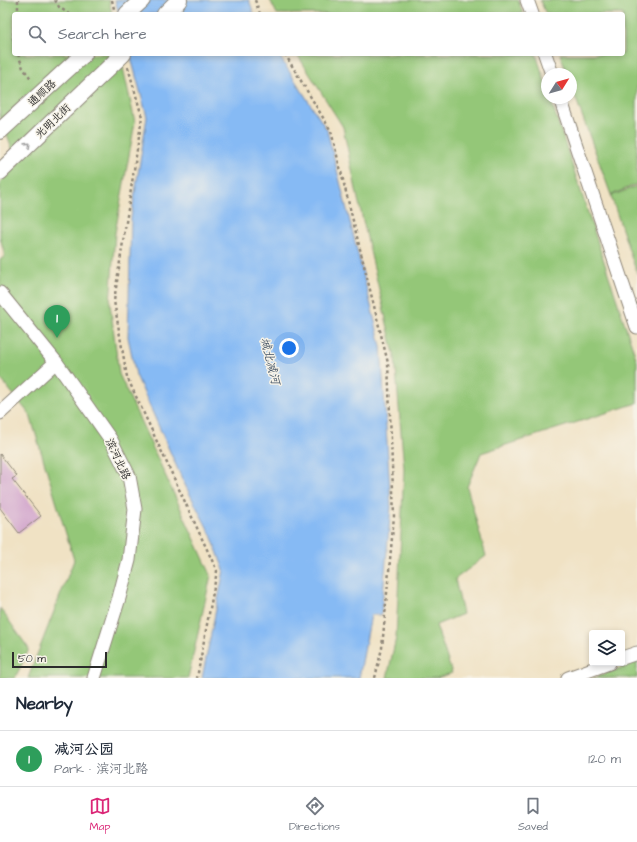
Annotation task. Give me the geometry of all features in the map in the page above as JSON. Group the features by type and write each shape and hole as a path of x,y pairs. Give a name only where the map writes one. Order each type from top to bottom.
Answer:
{"main road":[{"path":"129,12 142,0"},
{"path":"167,12 179,0"},
{"name":"通顺路","path":"0,131 82,56"},
{"name":"光明北街","path":"0,172 121,56"}],"street":[{"path":"527,0 531,12"},
{"path":"546,56 550,68"},
{"path":"562,104 637,327"},
{"name":"滨河北路","path":"0,293 56,362 111,440 129,476 135,509 129,560 119,598 94,678"},
{"path":"0,413 56,362"},
{"path":"625,657 637,653"},
{"path":"568,678 601,666"}],"path":[{"path":"18,0 18,12"},
{"path":"56,0 59,7 66,12"},
{"path":"255,0 259,12"},
{"path":"19,56 23,68 32,80"},
{"path":"285,56 331,131 388,363 394,516 382,648 375,678"},
{"path":"131,81 142,117 114,301 127,377 217,571 197,678"}],"green space":[{"path":"0,0 109,0 112,12 12,12 12,56 120,56 135,122 115,233 110,303 119,374 211,575 188,678 28,678 74,560 30,415 0,378 0,260 5,256 0,237 0,182 18,165 0,115"},
{"path":"270,0 518,0 522,12 276,12"},
{"path":"540,0 637,0 637,184 611,195 577,102 577,68 565,68 561,56 625,56 625,12 545,12"},
{"path":"298,56 537,56 541,69 541,104 552,104 637,361 637,403 481,453 467,487 486,556 455,579 463,614 436,625 452,673 437,678 387,678 396,638 404,469 395,358 343,127"},
{"path":"637,186 637,274 611,196"},
{"path":"0,608 29,649 15,678 0,678"},
{"path":"637,662 637,678 593,678"}],"water":[{"path":"115,0 249,0 253,12 118,12"},
{"name":"城北减河","path":"131,56 279,56 327,130 381,346 391,507 381,615 371,615 359,678 202,678 224,570 211,535 183,481 136,375 128,337 131,218 147,117"}],"building":[{"path":"0,454 17,476 12,479 41,516 19,533 0,508"}],"place":[{"name":"减河公园","path":"57,338"}]}
